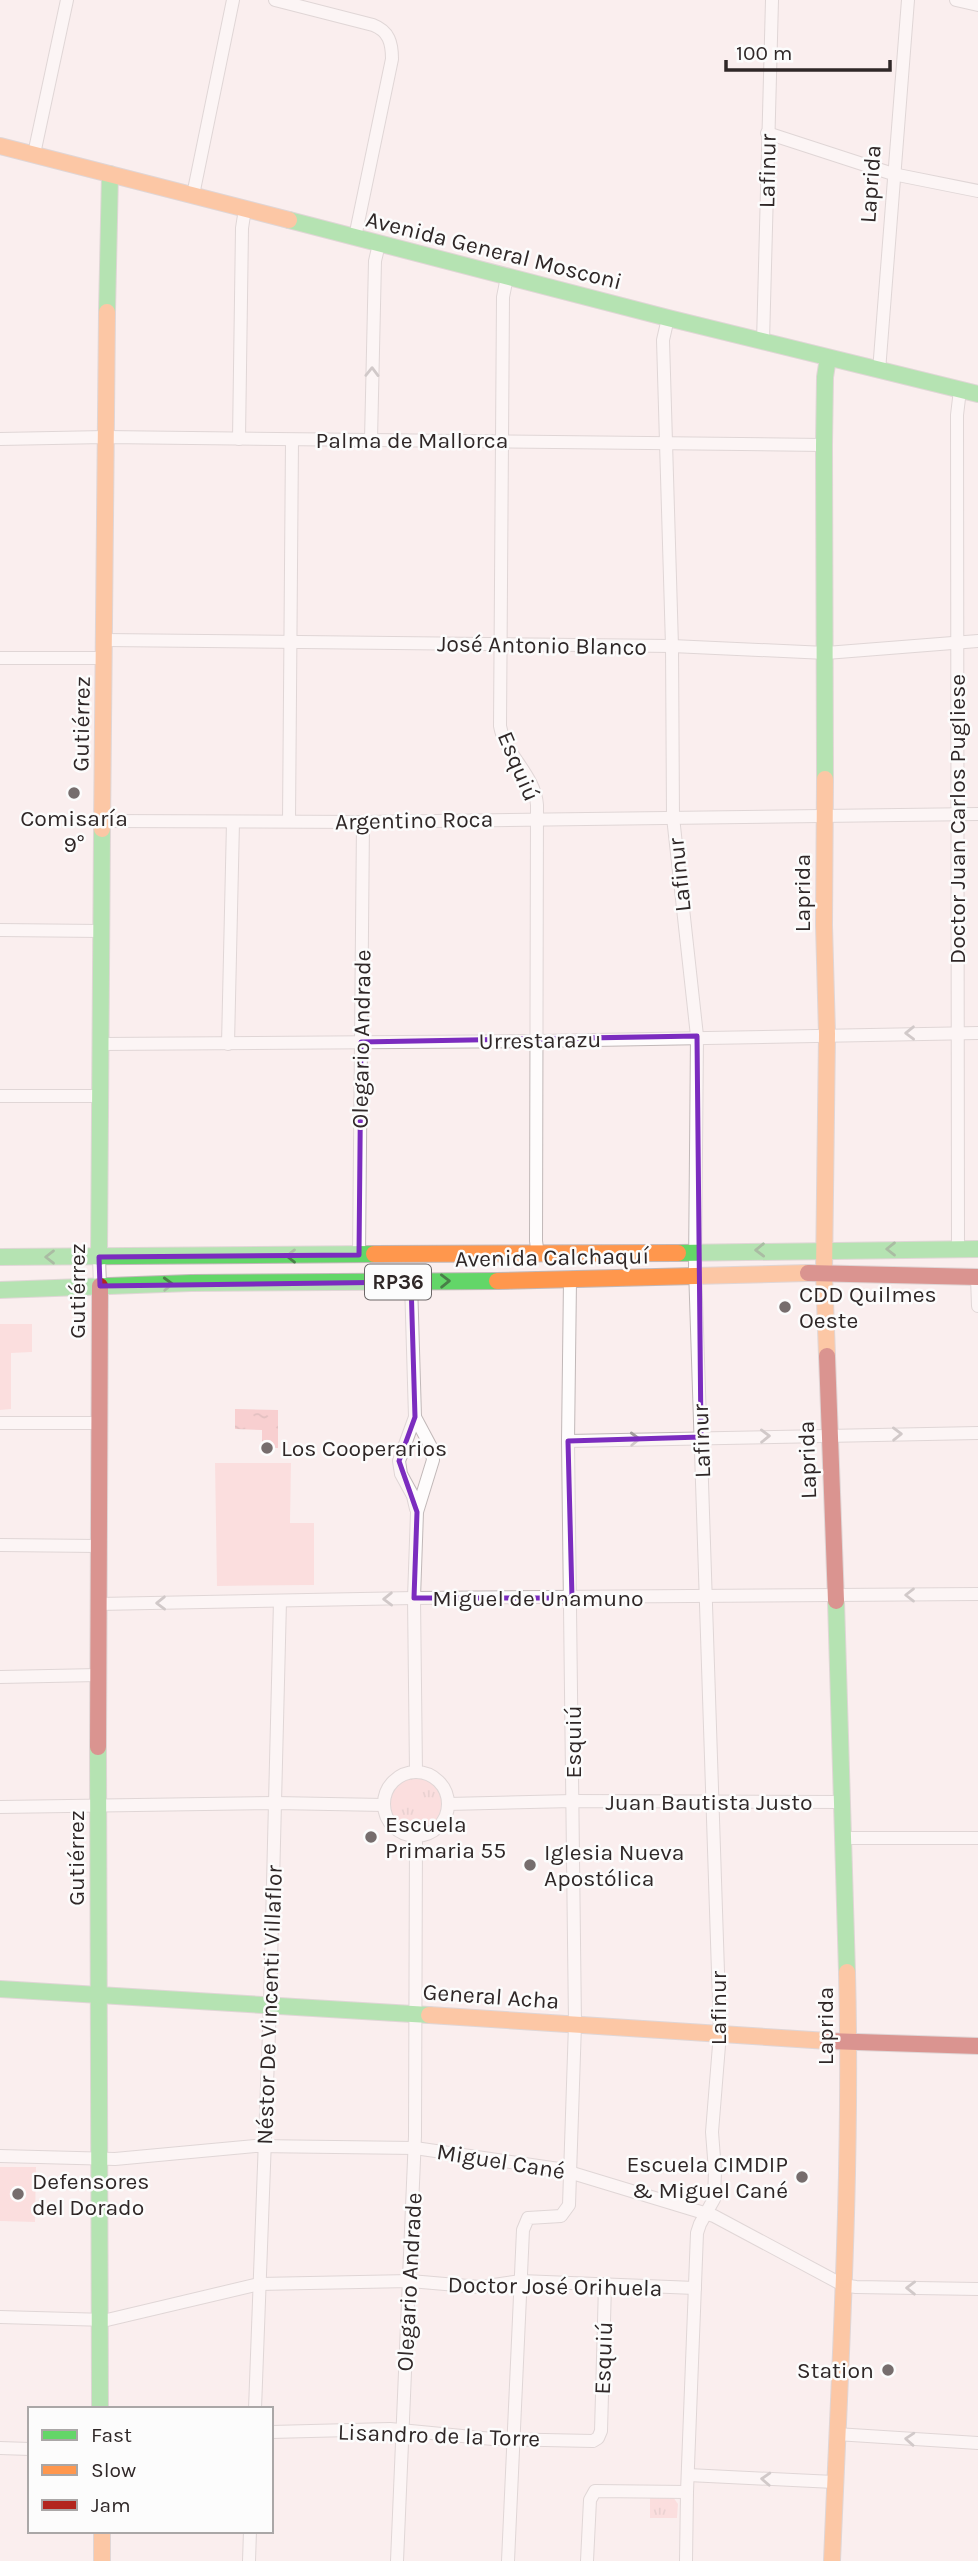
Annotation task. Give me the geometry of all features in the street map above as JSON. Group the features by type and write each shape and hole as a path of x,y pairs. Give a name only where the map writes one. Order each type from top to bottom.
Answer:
{"street":[{"path":"34,154 67,0"},
{"path":"193,195 233,0"},
{"path":"275,0 382,29 390,40 392,58 355,237"},
{"name":"Lafinur","path":"763,342 772,0"},
{"name":"Laprida","path":"879,371 908,0"},
{"path":"956,0 978,5"},
{"path":"767,133 893,174 978,191"},
{"name":"Avenida General Mosconi","path":"0,146 668,318 978,394"},
{"name":"Gutiérrez","path":"100,2407 97,1546 105,438 110,174"},
{"path":"239,439 242,228 245,209"},
{"path":"371,440 375,261 379,244"},
{"name":"Esquiú","path":"507,277 503,297 501,733 535,791 537,819 537,1248"},
{"name":"Lafinur","path":"668,318 663,340 672,646 673,817 697,1036 696,1278 720,2033 712,2132 715,2180 713,2199 697,2234 686,2561"},
{"name":"Laprida","path":"828,358 825,377 824,445 827,1034 824,1273 849,2043 832,2561"},
{"name":"Doctor Juan Carlos Pugliese","path":"958,1249 956,815 957,415 960,390"},
{"name":"Palma de Mallorca","path":"0,439 824,445"},
{"path":"289,821 292,440"},
{"name":"José Antonio Blanco","path":"105,640 672,646 826,653 978,641"},
{"path":"0,658 104,658"},
{"name":"Argentino Roca","path":"103,821 363,822 978,814"},
{"path":"228,1044 233,822"},
{"name":"Olegario Andrade","path":"359,1255 363,822"},
{"path":"0,930 101,931"},
{"name":"Urrestarazu","path":"102,1044 537,1041 978,1033"},
{"path":"0,1096 101,1096"},
{"name":"Avenida Calchaquí","path":"0,1257 359,1255 537,1248 696,1252 978,1249"},
{"name":"Avenida Calchaquí","path":"0,1290 100,1286 696,1278 824,1273 978,1277"},
{"path":"978,1277 978,1306"},
{"name":"Esquiú","path":"521,2281 523,2230 528,2218 561,2216 569,2205 571,2171 575,2024 570,1280"},
{"path":"411,1282 415,1417 399,1461 401,1474 413,1496 417,1512"},
{"path":"415,1417 431,1447 433,1460 417,1512 414,1598 416,1772"},
{"path":"0,1423 98,1423"},
{"path":"569,1441 978,1433"},
{"path":"0,1545 97,1546"},
{"name":"Miguel de Unamuno","path":"99,1604 414,1598 978,1594"},
{"name":"Néstor De Vincenti Villaflor","path":"255,2407 270,2004 280,1601"},
{"path":"0,1677 98,1675"},
{"path":"416,1772 435,1778 442,1785 448,1804 442,1823 426,1834 416,1836 398,1830 390,1823 384,1805 386,1794 397,1778 416,1772"},
{"name":"Juan Bautista Justo","path":"448,1804 573,1801 843,1802"},
{"path":"0,1807 275,1803 384,1805"},
{"name":"Olegario Andrade","path":"397,2561 415,2148 416,1836"},
{"path":"844,1838 978,1838"},
{"name":"General Acha","path":"0,1989 99,1997 270,2004 849,2043 978,2046"},
{"name":"Miguel Cané","path":"0,2156 100,2159 265,2146 415,2148 571,2171 706,2213 843,2284 856,2287 978,2289"},
{"name":"Doctor José Orihuela","path":"0,2317 100,2320 117,2318 259,2284 410,2281 480,2287 521,2281 695,2288"},
{"path":"508,2561 521,2281"},
{"name":"Esquiú","path":"601,2431 606,2285"},
{"name":"Lisandro de la Torre","path":"273,2432 401,2429 514,2439 593,2441 601,2431"},
{"path":"836,2434 978,2443"},
{"path":"0,2448 28,2449"},
{"path":"688,2475 834,2482"},
{"path":"587,2561 590,2500 594,2491 687,2491"},
{"path":"102,2533 102,2561"},
{"path":"249,2561 250,2533"}],"highlighted area":[{"path":"697,1036 701,1437 568,1441 572,1598 414,1598 417,1512 399,1461 415,1417 411,1282 100,1286 99,1257 359,1255 361,1042"}],"green space":[{"path":"0,1324 32,1324 32,1352 11,1353 11,1409 0,1410"},
{"path":"215,1463 291,1463 290,1523 314,1523 314,1585 217,1586"},
{"path":"416,1778 435,1786 443,1805 435,1824 416,1832 397,1824 389,1805 397,1786"},
{"name":"Defensores del Dorado","path":"0,2167 36,2167 35,2222 0,2221"},
{"path":"650,2496 673,2497 678,2504 677,2518 650,2518"}],"water":[{"path":"235,1409 278,1410 278,1448 262,1448 262,1430 235,1429"}],"traffic: fast":[{"path":"107,312 110,174"},
{"path":"289,220 668,318 978,394"},
{"path":"825,779 824,445 825,377 828,358"},
{"path":"99,1257 102,829"},
{"path":"678,1253 978,1249"},
{"path":"0,1257 374,1254"},
{"path":"0,1290 191,1283 497,1281"},
{"path":"836,1601 847,1972"},
{"path":"98,1747 100,2407"},
{"path":"0,1989 429,2015"}],"traffic: slow":[{"path":"0,146 289,220"},
{"path":"102,829 107,312"},
{"path":"825,779 824,925 827,1034 824,1273 827,1356"},
{"path":"374,1254 678,1253"},
{"path":"497,1281 808,1273"},
{"path":"832,2561 847,2193 847,1972"},
{"path":"429,2015 828,2041"},
{"path":"102,2533 102,2561"}],"traffic: jam":[{"path":"808,1273 978,1277"},
{"path":"98,1747 100,1286"},
{"path":"827,1356 836,1601"},
{"path":"828,2041 978,2046"}],"place":[{"name":"Comisaría 9°","path":"74,793"},
{"name":"CDD Quilmes Oeste","path":"785,1307"},
{"name":"Los Cooperarios","path":"267,1448"},
{"name":"Escuela Primaria 55","path":"371,1837"},
{"name":"Iglesia Nueva Apostólica","path":"530,1865"},
{"name":"Escuela CIMDIP & Miguel Cané","path":"802,2177"},
{"name":"Defensores del Dorado","path":"18,2194"},
{"name":"Station","path":"888,2370"}]}
